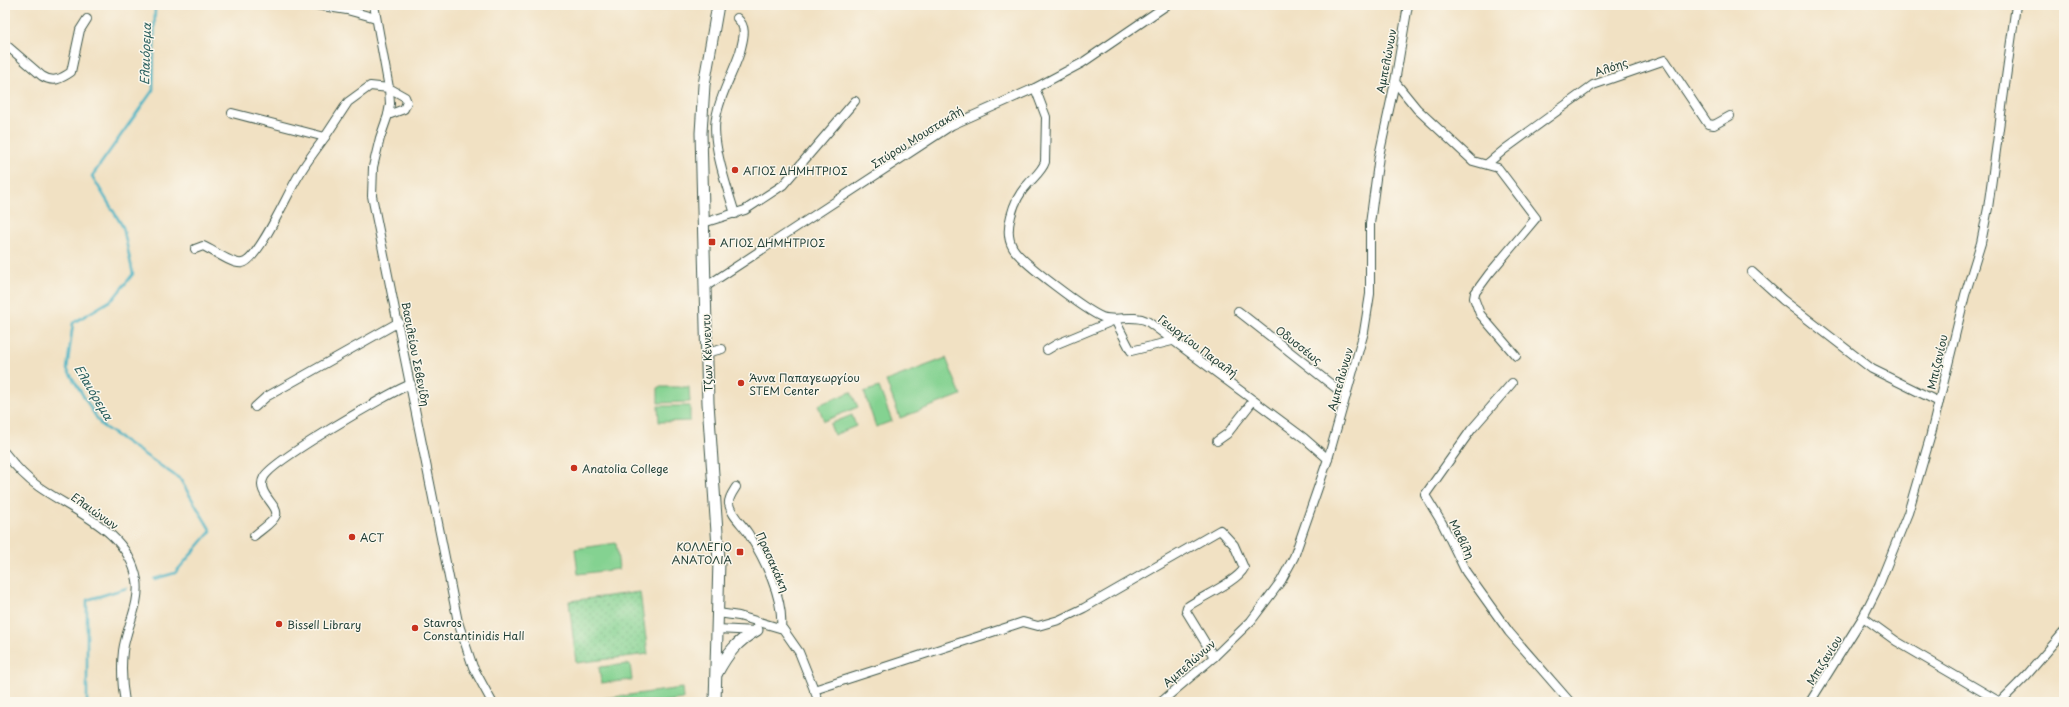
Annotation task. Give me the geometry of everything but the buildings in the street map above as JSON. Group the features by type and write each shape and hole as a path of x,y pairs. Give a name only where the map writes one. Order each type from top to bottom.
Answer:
{"main road":[{"name":"Τζων Κέννεντυ","path":"715,702 718,613 717,524 706,353 702,106 718,5"},
{"path":"716,676 726,656 737,643 743,637 757,630"}],"street":[{"path":"316,5 347,10 376,18"},
{"name":"Βασιλείου Σεβενίδη","path":"374,5 389,88 388,115 376,150 373,167 372,189 374,207 399,322 458,622 473,667 492,702"},
{"name":"Σπύρου Μουστακλή","path":"705,288 952,125 1035,88 1090,59 1123,34 1167,5"},
{"name":"Αμπελώνων","path":"1161,702 1214,657 1251,621 1281,581 1294,557 1328,459 1364,332 1370,294 1370,224 1379,156 1395,82 1408,5"},
{"name":"Μπιζανίου","path":"1810,702 1863,617 1879,585 1908,513 1939,402 1965,295 1981,243 1988,208 2016,5"},
{"path":"735,214 722,169 717,140 716,120 720,100 733,71 745,32 742,22 737,18"},
{"path":"5,44 42,76 48,80 56,80 71,72 80,30 87,19"},
{"name":"Αλόης","path":"1487,164 1505,149 1593,85 1665,60 1708,124 1714,125 1730,116"},
{"path":"1395,82 1417,109 1473,161 1498,168 1505,175 1537,219 1513,244 1475,293 1474,298 1480,314 1516,356"},
{"path":"196,249 203,246 234,262 242,264 248,262 259,248 299,174 348,102 370,86 389,88 403,94 407,102 402,111 388,115"},
{"name":"Γεωργίου Παραλή","path":"1035,88 1046,117 1045,162 1043,168 1023,190 1011,214 1008,237 1012,248 1021,258 1091,311 1106,318 1132,318 1144,320 1304,438 1328,459"},
{"path":"703,223 745,210 783,185 855,101"},
{"path":"232,113 325,137"},
{"path":"1752,272 1782,300 1872,370 1939,402"},
{"name":"Οδυσσέως","path":"1238,311 1346,396"},
{"path":"1047,350 1115,320 1131,351 1172,341"},
{"path":"255,407 266,397 399,322"},
{"path":"706,353 722,349"},
{"name":"Μαβίλη","path":"1512,383 1471,430 1424,496 1442,523 1466,572 1509,632 1570,702"},
{"path":"254,536 273,520 276,515 276,511 264,494 262,486 266,473 295,451 411,384"},
{"path":"1217,441 1227,434 1253,401"},
{"name":"Ελαιώνων","path":"5,453 14,465 36,485 112,534 132,562 137,580 137,600 123,650 121,680 125,702"},
{"name":"Πρασακάκη","path":"736,487 730,496 729,503 732,511 748,533 765,565 781,607 777,628"},
{"path":"814,690 1023,622 1038,626 1059,620 1084,608 1220,530 1234,545 1241,556 1244,568 1239,576 1201,597 1187,607 1186,611 1214,657"},
{"path":"718,613 739,616 777,628 796,648 819,702"},
{"path":"1863,617 1896,641 2000,702 2026,676 2064,632"},
{"path":"717,629 757,630 777,628"}],"green space":[{"path":"946,358 961,395 900,418 886,381"},
{"path":"658,387 689,387 690,402 658,403"},
{"path":"879,387 892,421 876,427 864,392"},
{"path":"851,392 858,407 824,421 818,405"},
{"path":"658,406 690,406 690,421 659,422"},
{"path":"852,415 856,426 834,435 830,424"},
{"path":"616,543 619,569 578,574 575,549"},
{"path":"640,592 648,654 576,663 569,601"},
{"path":"630,664 632,680 601,683 599,667"},
{"path":"682,688 683,699 660,702 576,702"}],"waterway":[{"name":"Ελαιόρεμα","path":"153,5 155,7 153,90 92,176 123,227 133,274 113,299 73,323 67,369 101,425 180,479 211,531 175,573 154,579"},
{"name":"Ελαιόρεμα","path":"87,702 87,600 127,588"}],"place":[{"name":"ΆΓΙΟΣ ΔΗΜΗΤΡΙΟΣ","path":"735,170"},
{"name":"ΑΓΙΟΣ ΔΗΜΗΤΡΙΟΣ","path":"712,242"},
{"name":"Άννα Παπαγεωργίου STEM Center","path":"741,383"},
{"name":"Anatolia College","path":"574,468"},
{"name":"ACT","path":"352,537"},
{"name":"ΚΟΛΛΕΓΙΟ ΑΝΑΤΟΛΙΑ","path":"740,552"},
{"name":"Bissell Library","path":"279,624"},
{"name":"Stavros Constantinidis Hall","path":"415,628"}]}
